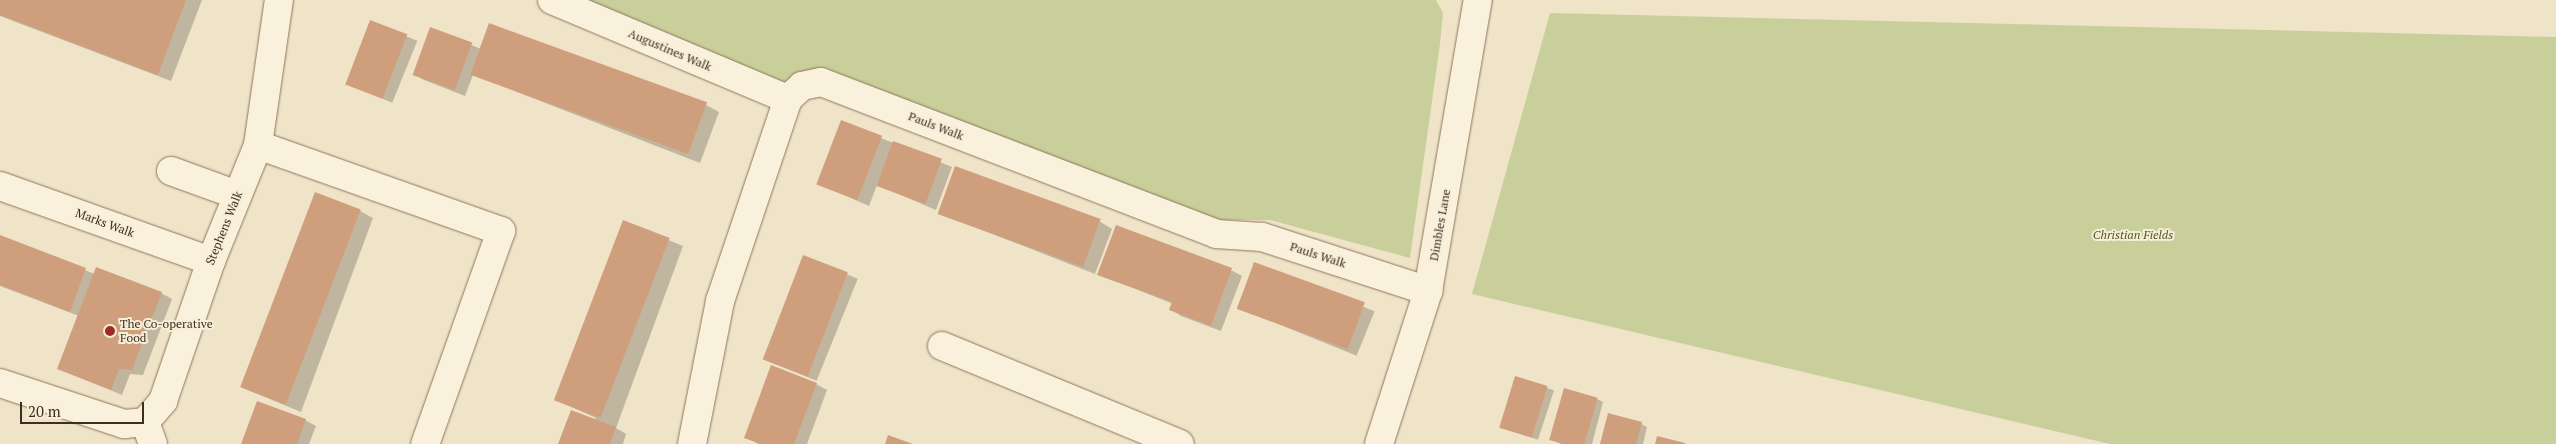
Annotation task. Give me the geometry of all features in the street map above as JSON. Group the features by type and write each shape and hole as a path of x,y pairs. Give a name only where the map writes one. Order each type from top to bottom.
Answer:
{"street":[{"name":"Stephens Walk","path":"149,433 163,401 211,261 258,145 279,0"},
{"name":"Augustines Walk","path":"552,0 788,99"},
{"name":"Dimbles Lane","path":"1379,444 1428,291 1478,0"},
{"name":"Pauls Walk","path":"788,99 802,86 821,82 1216,234 1262,237 1428,291"},
{"path":"692,444 720,301 788,99"},
{"path":"258,145 501,231 425,444"},
{"path":"171,171 237,195"},
{"name":"Marks Walk","path":"0,186 211,261"},
{"path":"942,346 1180,444"},
{"path":"0,383 149,433"}],"green space":[{"path":"586,0 1436,0 1443,13 1440,44 1410,258 1270,220 1213,220 823,69 782,86"},
{"name":"Christian Fields","path":"1550,13 2556,37 2556,444 2110,444 1472,294"}],"building":[{"path":"0,0 186,0 158,75 0,15"},
{"path":"370,20 407,34 383,99 345,84"},
{"path":"489,23 707,102 688,154 470,75"},
{"path":"430,27 472,42 455,90 413,75"},
{"path":"841,120 882,136 857,200 816,184"},
{"path":"893,141 942,159 925,204 877,186"},
{"path":"955,166 1101,219 1083,267 938,214"},
{"path":"315,192 361,210 286,405 240,387"},
{"path":"623,220 670,238 601,418 554,400"},
{"path":"1116,225 1232,268 1211,326 1169,310 1172,302 1097,275"},
{"path":"0,235 86,268 70,312 0,285"},
{"path":"803,255 848,272 808,377 763,360"},
{"path":"1254,262 1365,302 1348,349 1237,309"},
{"name":"The Co-operative Food","path":"96,267 162,292 132,370 119,369 111,390 57,369"},
{"path":"771,365 817,383 794,444 761,444 744,438"},
{"path":"1515,376 1548,386 1532,438 1499,428"},
{"path":"1564,388 1598,398 1584,444 1563,444 1549,440"},
{"path":"257,401 306,419 297,444 241,444"},
{"path":"571,410 616,427 610,444 558,444"},
{"path":"1608,413 1642,422 1636,444 1600,444"},
{"path":"888,435 913,444 885,444"},
{"path":"1657,436 1685,443 1685,444 1655,444"}],"place":[{"name":"The Co-operative Food","path":"110,331"}]}
